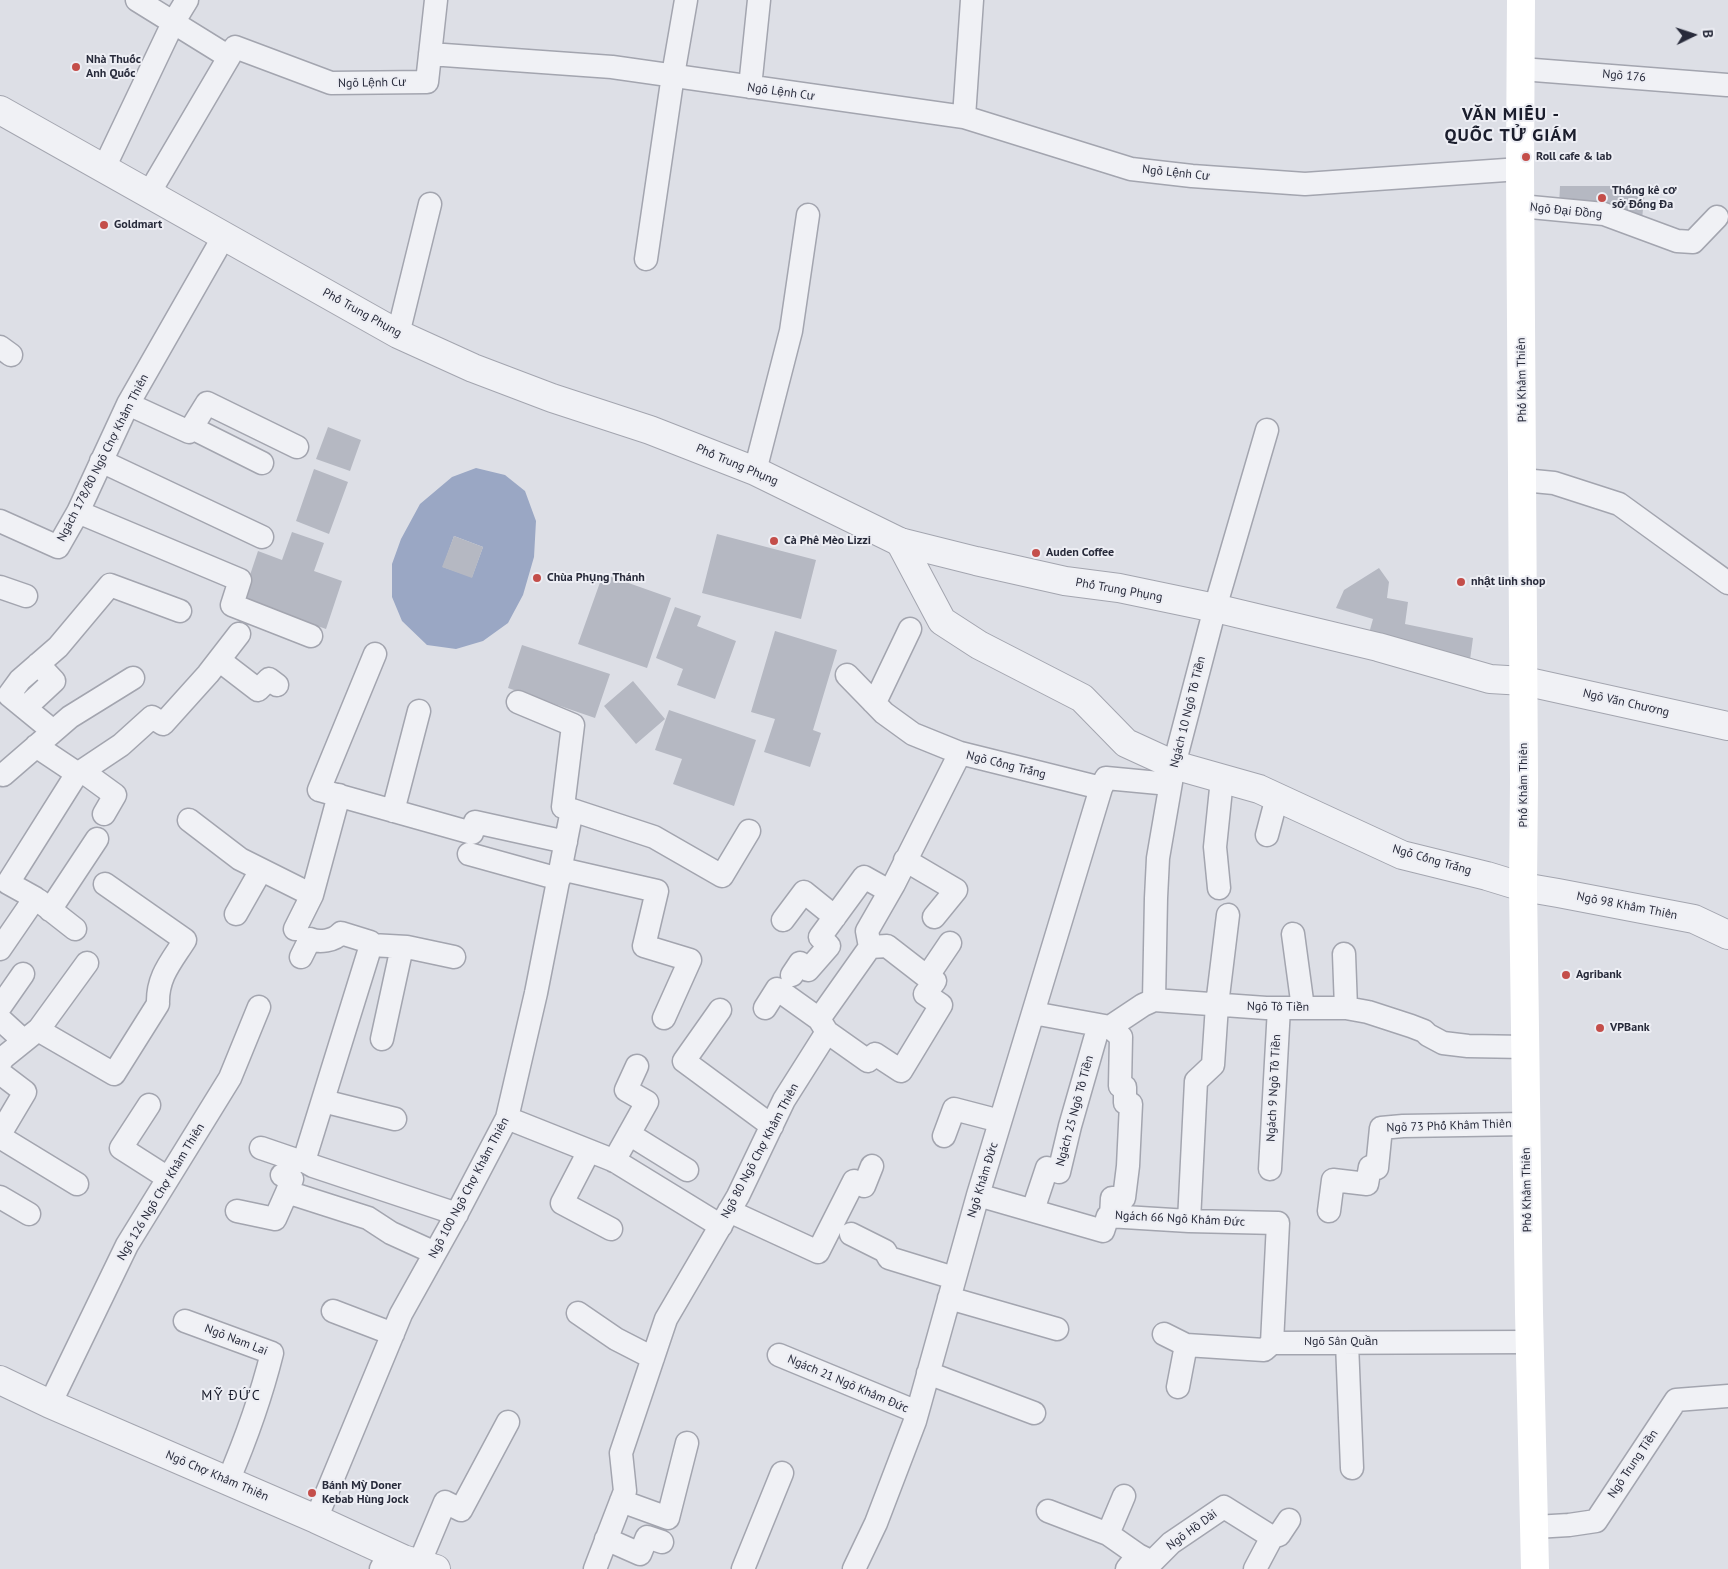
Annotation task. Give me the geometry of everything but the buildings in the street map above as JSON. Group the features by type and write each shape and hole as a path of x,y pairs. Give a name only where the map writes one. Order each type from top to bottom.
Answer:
{"main road":[{"name":"Phố Khâm Thiên","path":"1521,0 1523,887 1535,1569"}],"street":[{"name":"Phố Trung Phụng","path":"0,110 398,334 473,368 544,395 650,430 755,471 900,542 1065,581 1119,588 1215,608 1378,648 1490,679 1524,681"},
{"name":"Ngõ Cống Trắng","path":"900,542 942,621 979,645 1082,698 1126,743 1174,765 1259,790 1402,854 1523,887"},
{"name":"Ngõ Văn Chương","path":"1524,681 1728,726"},
{"name":"Ngõ 98 Khâm Thiên","path":"1523,887 1558,892 1694,920 1728,935"},
{"name":"Ngõ Chợ Khâm Thiên","path":"0,1380 50,1404 316,1519 386,1561 427,1566"}],"lane":[{"path":"137,0 229,57 148,195"},
{"path":"104,168 173,23 187,0"},
{"path":"430,54 436,0"},
{"path":"646,259 686,0"},
{"path":"750,87 759,0"},
{"path":"964,117 972,0"},
{"name":"Ngõ Lệnh Cư","path":"229,57 235,48 331,84 427,82 430,54 612,67 964,117 1131,169 1192,176 1305,184 1520,169"},
{"name":"Ngõ 176","path":"1521,68 1727,85"},
{"path":"398,334 430,204"},
{"name":"Ngõ Đại Đồng","path":"1520,206 1604,214 1677,241 1693,242 1717,217"},
{"path":"755,471 791,331 808,215"},
{"name":"Ngách 178/80 Ngõ Chợ Khâm Thiên","path":"0,521 58,548 78,512 128,404 224,236"},
{"path":"128,404 189,432 208,403 297,447"},
{"path":"192,428 262,463"},
{"name":"Ngách 10 Ngõ Tô Tiền","path":"1154,1000 1158,858 1174,765 1215,608 1267,430"},
{"path":"101,461 262,537"},
{"path":"1523,480 1554,483 1619,504 1728,583"},
{"path":"78,512 240,580 232,605 311,636"},
{"path":"54,731 25,708 54,681 38,664 58,647 110,585 180,611"},
{"path":"0,587 26,596"},
{"path":"873,702 877,698 910,629"},
{"path":"74,929 42,904 8,883 80,773 121,745 152,717 163,724 239,634"},
{"path":"375,654 319,790 472,832 476,822 566,842"},
{"path":"219,660 258,690 268,679 277,685"},
{"name":"Ngõ Cống Trắng","path":"847,675 884,713 913,734 960,754 1101,788"},
{"path":"0,774 3,776 70,717 133,678"},
{"path":"518,702 573,725 563,807 654,837 722,876 749,831"},
{"path":"393,811 419,711"},
{"path":"36,746 116,795 104,814"},
{"path":"765,1008 777,989 868,1061 875,1054 901,1070 941,1004 925,994 935,980 928,975 927,977 887,946 870,947 867,931 960,754"},
{"path":"1101,788 1106,778 1159,783 1174,765"},
{"path":"1219,888 1215,846 1222,779"},
{"name":"Ngõ Khâm Đức","path":"854,1569 876,1523 917,1412 978,1195 1101,788"},
{"path":"295,929 312,896 339,795"},
{"path":"1267,835 1276,797"},
{"name":"Ngõ 100 Ngõ Chợ Khâm Thiên","path":"316,1519 401,1314 457,1214 507,1118 536,993 572,810"},
{"path":"189,820 240,859 312,896"},
{"path":"1,945 42,904 97,839"},
{"path":"469,854 560,874 657,891 644,946 690,960 664,1018"},
{"path":"905,860 956,890 934,918"},
{"path":"236,914 261,870"},
{"path":"792,975 800,963 808,970 830,946 820,937 864,877 889,891"},
{"path":"0,1019 114,1074 158,1004 158,992 164,972 185,940 105,884"},
{"path":"783,920 804,892 835,917"},
{"path":"1189,1221 1196,1081 1213,1065 1217,1005 1228,915"},
{"path":"301,956 310,940 315,942 334,939 342,933 370,942 371,945 402,947 454,957"},
{"path":"1293,934 1303,1008"},
{"path":"928,975 950,943"},
{"path":"304,1161 371,945"},
{"path":"382,1039 402,947"},
{"name":"Ngõ 80 Ngõ Chợ Khâm Thiên","path":"595,1569 625,1492 621,1453 666,1319 738,1196 784,1100 823,1025 870,947"},
{"path":"1344,954 1346,1008"},
{"path":"0,1063 3,1058 31,1035 87,963"},
{"path":"0,1006 23,974"},
{"path":"1104,1026 1154,1000"},
{"name":"Ngõ Tô Tiền","path":"1154,1000 1278,1008 1346,1008 1368,1012 1424,1030 1428,1035 1443,1043 1468,1046 1525,1047"},
{"path":"353,1006 388,1014"},
{"name":"Ngõ 126 Ngõ Chợ Khâm Thiên","path":"50,1404 127,1245 230,1078 259,1007"},
{"name":"Ngách 9 Ngõ Tô Tiền","path":"1270,1169 1278,1008"},
{"path":"720,1010 684,1061 772,1126"},
{"path":"1033,1013 1104,1026 1121,1037 1120,1086 1125,1087 1125,1103 1131,1104 1128,1166 1124,1198 1112,1198 1111,1216"},
{"name":"Ngách 25 Ngõ Tô Tiền","path":"1033,1210 1047,1168 1059,1172 1070,1126 1104,1026"},
{"path":"614,1160 647,1102 626,1090 637,1066"},
{"path":"0,1073 25,1092 0,1136 77,1184"},
{"path":"323,1101 395,1119"},
{"path":"149,1105 121,1148 168,1178"},
{"path":"944,1136 954,1109 1000,1121"},
{"path":"507,1118 614,1160 725,1218 818,1252 854,1181 864,1186 872,1166"},
{"name":"Ngõ 73 Phố Khâm Thiên","path":"1329,1211 1333,1180 1367,1184 1370,1167 1377,1168 1381,1128 1526,1124"},
{"path":"629,1134 687,1170"},
{"path":"261,1148 457,1214"},
{"path":"589,1151 562,1203 611,1229"},
{"path":"237,1211 275,1220 284,1183 368,1218 391,1233 435,1253"},
{"name":"Ngách 66 Ngõ Khâm Đức","path":"978,1195 1103,1231 1108,1216 1189,1221 1278,1223 1272,1343"},
{"path":"0,1197 29,1214"},
{"path":"851,1234 885,1251 890,1258 952,1288 1057,1329"},
{"path":"333,1311 392,1334"},
{"path":"578,1313 616,1339 653,1358"},
{"name":"Ngõ Nam Lai","path":"185,1321 272,1353 264,1388 228,1481"},
{"path":"1164,1334 1186,1345 1178,1387"},
{"path":"1347,1342 1352,1468"},
{"name":"Ngõ Sân Quần","path":"1186,1345 1264,1350 1272,1343 1530,1342"},
{"name":"Ngách 21 Ngõ Khâm Đức","path":"779,1355 917,1412"},
{"path":"928,1373 1034,1413"},
{"name":"Ngõ Trung Tiền","path":"1535,1527 1596,1521 1676,1400 1728,1396"},
{"path":"427,1566 445,1502 461,1510 508,1422"},
{"path":"620,1501 668,1518 687,1443"},
{"path":"743,1569 782,1473"},
{"path":"1108,1534 1124,1496"},
{"name":"Ngõ Hồ Dài","path":"1133,1562 1152,1562 1171,1543 1224,1507 1272,1537"},
{"path":"1048,1511 1108,1534 1133,1562"},
{"path":"1255,1569 1272,1537 1279,1535 1289,1520"},
{"path":"606,1539 640,1554 647,1537 662,1542"}],"water":[{"path":"476,468 505,475 525,491 536,521 534,557 523,595 508,623 483,641 456,649 427,645 402,621 392,597 392,564 401,539 420,504 452,477","holes":["454,536 483,547 472,577 443,567"]}],"place":[{"name":"Nhà Thuốc Anh Quốc","path":"76,67"},
{"name":"Roll cafe & lab","path":"1526,157"},
{"name":"Thống kê cơ sở Đống Đa","path":"1602,198"},
{"name":"Goldmart","path":"104,225"},
{"name":"Cà Phê Mèo Lizzi","path":"774,541"},
{"name":"Auden Coffee","path":"1036,553"},
{"name":"Chùa Phụng Thánh","path":"537,578"},
{"name":"nhật linh shop","path":"1461,582"},
{"name":"Agribank","path":"1566,975"},
{"name":"VPBank","path":"1600,1028"},
{"name":"Bánh Mỳ Doner Kebab Hùng Jock","path":"312,1493"}],"district":[{"name":"VĂN MIẾU - QUỐC TỬ GIÁM","path":"1511,125"},
{"name":"MỸ ĐỨC","path":"231,1396"}]}
